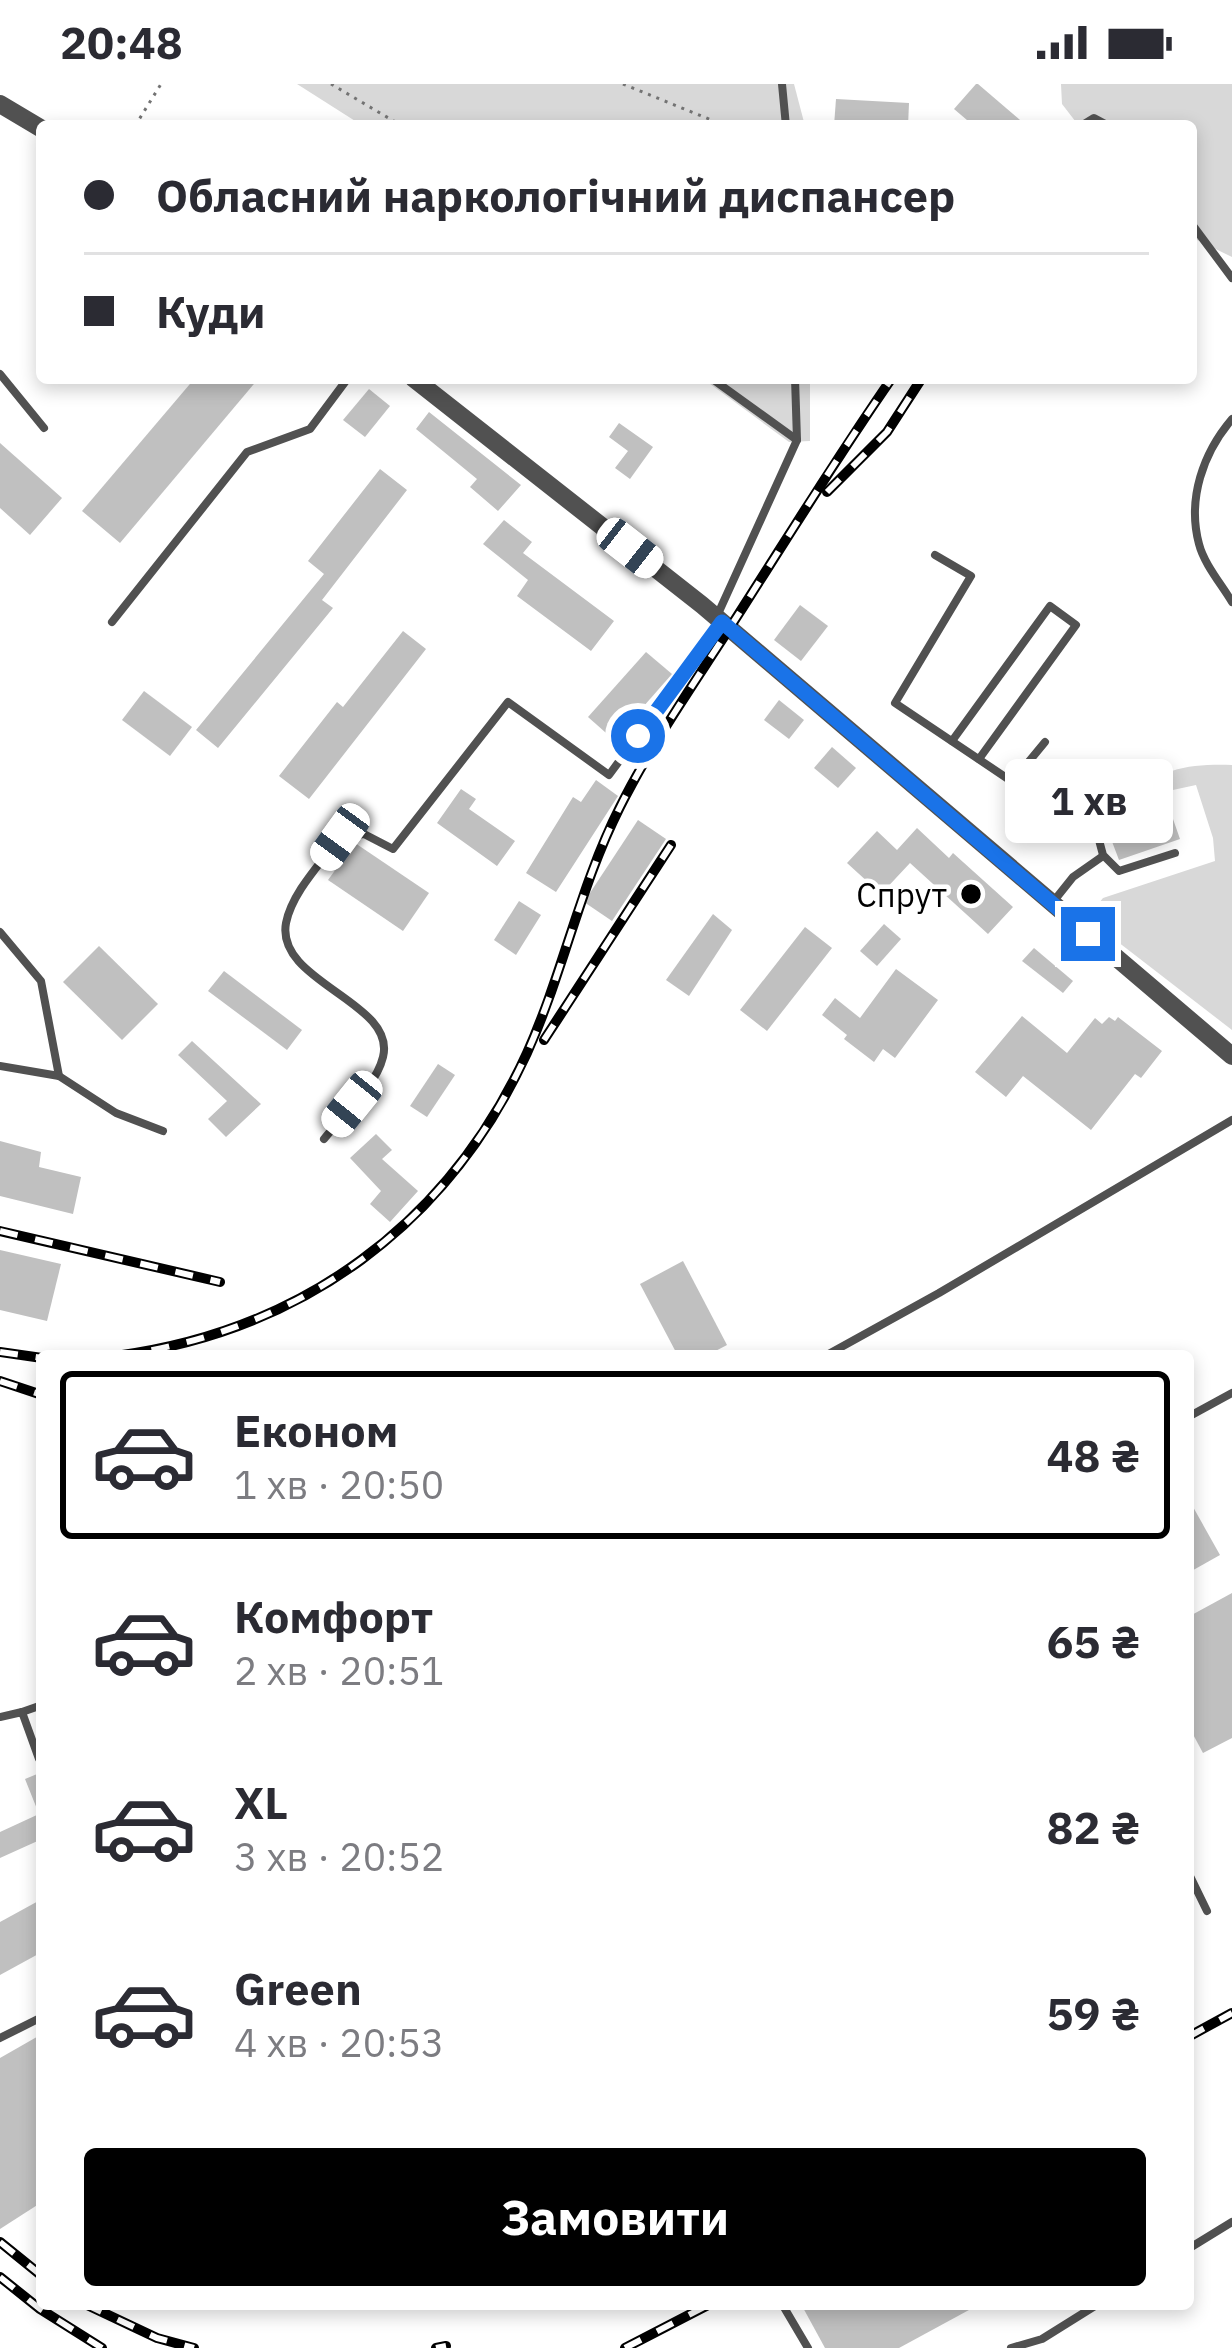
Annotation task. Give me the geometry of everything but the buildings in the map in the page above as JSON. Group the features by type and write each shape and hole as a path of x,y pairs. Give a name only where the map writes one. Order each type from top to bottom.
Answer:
{"street":[{"path":"0,104 36,125"},
{"path":"421,384 719,620 1232,1056"}],"lane":[{"path":"782,84 785,120"},
{"path":"1197,231 1232,278"},
{"path":"0,374 44,428"},
{"path":"112,622 248,452 310,429 344,384"},
{"path":"719,384 797,440"},
{"path":"324,1139 379,1070 386,1050 381,1032 357,1007 293,958 285,926 298,896 340,837 364,834 393,849 508,702 609,775 719,620 797,440 795,384"},
{"path":"1232,419 1200,471 1197,503 1199,545 1232,602"},
{"path":"935,555 971,576 895,703 1099,840 1103,855 1120,871 1175,853"},
{"path":"952,741 1050,606 1076,625 979,759"},
{"path":"1012,782 1045,742"},
{"path":"1052,903 1073,877 1103,855"},
{"path":"0,932 41,981 59,1076"},
{"path":"0,1066 59,1076 116,1113 163,1131"},
{"path":"836,1350 1232,1120"},
{"path":"1194,1414 1232,1393"},
{"path":"0,1717 36,1707"},
{"path":"22,1712 36,1751"},
{"path":"1194,1884 1208,1911"},
{"path":"0,2038 36,2021"},
{"path":"1194,2245 1232,2222"},
{"path":"786,2310 808,2348"},
{"path":"1011,2348 1042,2339 1088,2310"}],"path":[{"path":"139,120 161,84"},
{"path":"331,84 392,120"},
{"path":"623,84 711,120"}],"shaded area":[{"path":"297,84 794,84 803,120 354,120"},
{"path":"1061,84 1232,84 1232,257 1197,240 1197,120 1074,120 1062,104"},
{"path":"710,384 810,384 810,441 789,442"},
{"path":"1203,765 1232,765 1232,1030 1087,918 1103,898 1215,861 1213,838 1196,785 1131,799 1164,774"}],"railway":[{"path":"147,1350 248,1322 307,1294 362,1260 411,1218 456,1169 494,1114 527,1053 606,837 632,784 888,384"},
{"path":"827,492 887,432 918,384"},
{"path":"544,1040 671,845"},
{"path":"0,1231 220,1282"},
{"path":"0,1352 36,1357"},
{"path":"0,1381 36,1393"},
{"path":"1194,2034 1232,2013"},
{"path":"0,2242 36,2271"},
{"path":"0,2277 36,2306"},
{"path":"42,2310 102,2348"},
{"path":"98,2310 157,2338 194,2348"},
{"path":"625,2348 698,2310"},
{"path":"436,2348 446,2346"}],"place":[{"name":"Спрут","path":"971,894"}],"route":[{"path":"638,736 722,622 1088,934"}]}
